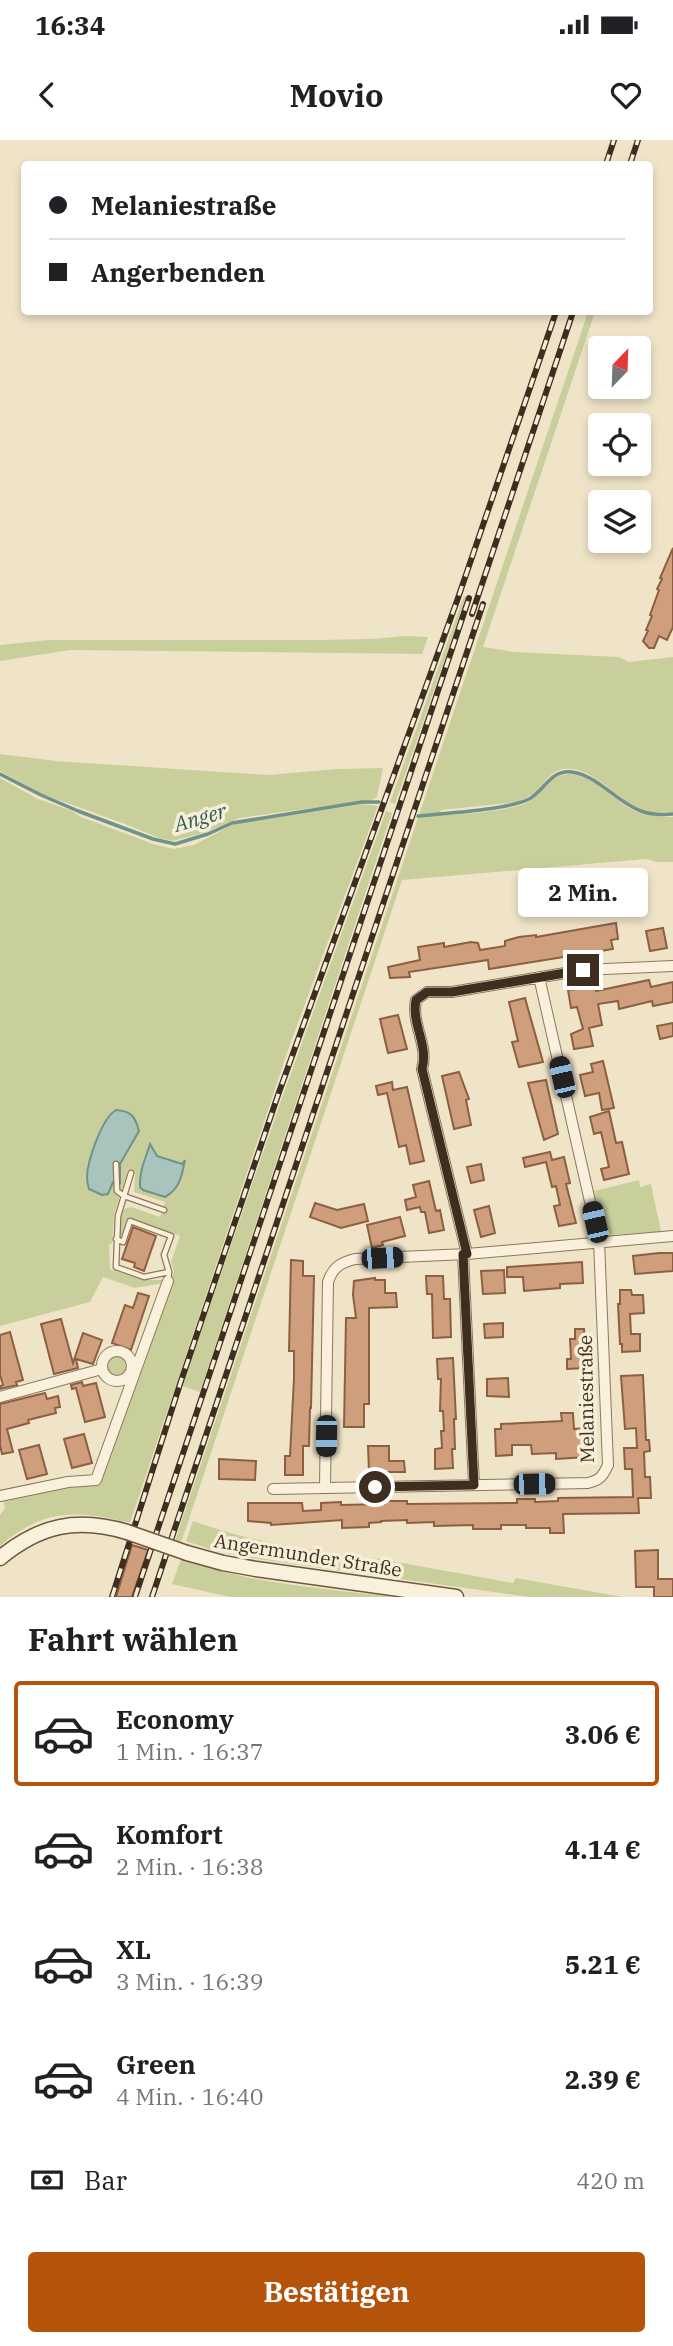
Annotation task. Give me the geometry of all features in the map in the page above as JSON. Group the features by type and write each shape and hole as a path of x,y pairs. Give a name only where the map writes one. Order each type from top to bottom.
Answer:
{"main road":[{"name":"Angermunder Straße","path":"0,1558 36,1534 60,1526 85,1524 127,1532 223,1563 456,1597"}],"street":[{"path":"474,1485 465,1254 422,1069 426,1057 414,1012 416,1000 427,992 452,992 605,967 673,966"},
{"path":"539,977 599,1241"},
{"path":"325,1487 328,1282 332,1271 342,1263 355,1259 465,1254 673,1236"},
{"name":"Melaniestraße","path":"273,1489 588,1483 599,1480 608,1465 599,1241"},
{"path":"0,1496 68,1482 96,1480 168,1276"},
{"path":"118,1351 130,1358 133,1373 115,1381 107,1377 102,1369 105,1356 118,1351"},
{"path":"0,1397 102,1369"}],"lane":[{"path":"116,1164 117,1191 164,1210"},
{"path":"116,1239 123,1242 130,1221 171,1236 164,1255 168,1276 144,1277 116,1266 116,1239 118,1216 131,1173"}],"green space":[{"path":"587,315 594,315 483,647 514,652 619,657 629,662 673,657 673,812 641,809 595,778 575,769 565,769 552,774 534,793 517,802 441,810 440,815 518,806 532,800 551,781 563,775 578,775 587,778 636,811 673,817 673,862 646,859 402,880 181,1543 175,1541"},
{"path":"464,596 466,597 395,804 390,802"},
{"path":"428,637 422,654 70,650 0,661 0,645 49,640 315,640"},
{"path":"0,754 56,761 268,775 383,768 377,797 372,800 239,818 207,832 173,841 42,794 0,771"},
{"path":"0,778 38,799 70,810 81,817 174,849 194,845 234,824 363,804 378,806 288,1050 130,1523 94,1516 62,1515 31,1525 0,1546 0,1515 5,1508 2,1496 98,1481 174,1272 171,1262 180,1236 130,1218 119,1236 120,1218 124,1209 131,1207 160,1217 165,1202 134,1192 135,1173 128,1170 114,1215 112,1243 109,1245 110,1269 142,1280 165,1280 163,1283 135,1288 103,1277 90,1302 0,1326"},
{"path":"386,811 392,813 200,1392 182,1386 282,1098"},
{"path":"639,1180 640,1187 651,1184 661,1232 611,1235 602,1225 594,1191"},
{"path":"117,1355 125,1358 128,1366 125,1374 117,1377 109,1374 106,1366 109,1358"},
{"path":"193,1521 236,1535 306,1549 375,1558 513,1583 516,1578 623,1597 529,1597 264,1560 212,1550 186,1541"},
{"path":"182,1557 205,1566 257,1579 392,1597 230,1597 172,1584"}],"water":[{"path":"116,1110 132,1115 139,1131 120,1164 120,1183 113,1182 108,1194 102,1195 89,1189 88,1171 92,1151 101,1131"},
{"path":"150,1144 157,1156 182,1164 185,1160 177,1186 165,1197 140,1187"}],"building":[{"path":"673,548 673,627 667,640 659,636 654,648 649,648 643,641 648,631 646,630 652,616 650,615 659,590 657,589 662,579 660,578"},
{"path":"616,923 618,939 611,940 613,949 489,969 488,960 409,972 410,977 390,978 388,967 420,960 418,947 444,943 444,947 471,942 478,943 480,950 505,946 505,941 519,937 536,937"},
{"path":"663,928 667,948 650,951 646,931"},
{"path":"649,980 651,987 673,982 673,1002 653,1006 652,1001 619,1009 618,1001 598,1004 602,1025 589,1028 593,1046 574,1049 571,1034 583,1029 577,1007 571,1008 568,990 595,987 596,991"},
{"path":"525,998 543,1062 519,1067 512,1042 518,1041 509,1002"},
{"path":"398,1015 407,1049 388,1053 380,1019"},
{"path":"673,1023 673,1036 660,1039 657,1026"},
{"path":"603,1061 614,1108 602,1110 599,1093 585,1096 580,1075 593,1072 591,1064"},
{"path":"459,1072 469,1099 466,1100 471,1125 454,1129 442,1076"},
{"path":"546,1080 558,1134 544,1140 528,1083"},
{"path":"392,1082 393,1090 407,1087 424,1161 410,1164 406,1145 399,1147 387,1093 378,1095 376,1086"},
{"path":"609,1111 616,1143 622,1142 629,1174 604,1180 601,1169 609,1167 601,1132 594,1134 590,1117"},
{"path":"550,1152 552,1160 564,1157 570,1183 566,1184 576,1223 559,1226 554,1206 560,1205 546,1162 525,1167 523,1158"},
{"path":"481,1164 484,1180 471,1183 467,1167"},
{"path":"429,1181 444,1230 429,1233 425,1212 421,1212 420,1207 407,1210 405,1200 416,1197 413,1185"},
{"path":"315,1203 337,1210 364,1204 368,1221 341,1228 310,1217"},
{"path":"489,1206 495,1233 481,1237 474,1210"},
{"path":"400,1217 405,1236 382,1242 383,1245 372,1248 367,1225"},
{"path":"133,1227 156,1236 144,1271 134,1267 135,1263 122,1259"},
{"path":"673,1253 673,1271 635,1274 633,1256"},
{"path":"291,1260 303,1261 303,1276 314,1276 309,1446 303,1446 303,1475 285,1475 285,1456 290,1456 294,1378 294,1351 289,1351"},
{"path":"582,1262 583,1283 560,1284 560,1288 524,1291 523,1277 507,1277 507,1267"},
{"path":"504,1270 505,1293 483,1294 481,1271"},
{"path":"426,1276 443,1276 444,1299 450,1299 451,1337 433,1338 432,1294 427,1294"},
{"path":"375,1278 385,1280 385,1293 396,1293 397,1307 369,1308 369,1404 364,1404 364,1427 344,1427 346,1318 356,1318 354,1281"},
{"path":"620,1290 631,1290 632,1295 643,1295 644,1313 630,1314 631,1334 640,1334 640,1351 622,1352 618,1304"},
{"path":"138,1293 149,1296 131,1350 112,1343 125,1305 133,1308"},
{"path":"61,1319 73,1363 83,1333 102,1340 93,1364 76,1359 78,1368 54,1374 41,1324"},
{"path":"503,1323 503,1337 485,1338 484,1324"},
{"path":"575,1329 584,1329 586,1368 567,1369 567,1359 571,1359 570,1339 575,1339"},
{"path":"10,1332 23,1380 16,1382 17,1385 0,1389 3,1385 0,1375 0,1335"},
{"path":"453,1358 456,1419 455,1449 452,1449 453,1468 435,1469 435,1449 442,1448 441,1431 444,1431 437,1359"},
{"path":"643,1375 646,1440 649,1440 650,1451 644,1452 645,1477 650,1477 651,1498 638,1498 639,1513 563,1514 564,1533 550,1533 550,1528 526,1528 526,1525 501,1525 501,1529 473,1529 473,1525 434,1526 434,1522 407,1523 407,1520 369,1523 369,1527 342,1528 342,1520 271,1525 248,1521 248,1503 302,1503 303,1511 321,1510 321,1503 341,1502 341,1505 385,1504 385,1501 407,1501 407,1504 517,1503 517,1499 535,1499 535,1502 558,1501 558,1498 633,1497 632,1469 625,1469 624,1448 637,1448 636,1428 625,1429 621,1376"},
{"path":"508,1378 509,1397 487,1396 487,1379"},
{"path":"82,1382 83,1386 96,1383 105,1417 85,1422 76,1388 72,1389 71,1385"},
{"path":"45,1393 47,1399 58,1396 60,1407 55,1408 56,1413 7,1429 13,1452 2,1454 0,1404"},
{"path":"561,1413 573,1413 574,1429 586,1428 587,1457 556,1459 556,1453 532,1454 531,1445 512,1445 512,1455 496,1456 495,1429 501,1429 501,1424 562,1421"},
{"path":"84,1434 92,1463 72,1468 64,1439"},
{"path":"39,1445 47,1474 27,1479 19,1450"},
{"path":"368,1446 389,1446 389,1461 404,1461 405,1472 369,1472"},
{"path":"219,1459 256,1461 255,1480 219,1479"},
{"path":"132,1545 148,1550 132,1597 116,1597"},
{"path":"658,1550 658,1579 673,1579 673,1597 654,1597 654,1587 636,1587 635,1551"}],"waterway":[{"name":"Anger","path":"418,816 519,803 529,799 553,777 565,772 582,774 641,811 673,814"},
{"name":"Anger","path":"0,774 78,811 153,839 175,844 232,823 362,802 379,802"}],"railway":[{"path":"607,161 614,140"},
{"path":"631,161 638,140"},
{"path":"112,1597 180,1384 278,1095 458,598 555,315"},
{"path":"472,614 572,315"},
{"path":"135,1597 469,598"},
{"path":"152,1597 483,604"}],"route":[{"path":"375,1487 474,1485 463,1254 467,1254 422,1069 426,1057 414,1012 416,1000 427,992 452,992 583,970"}]}
